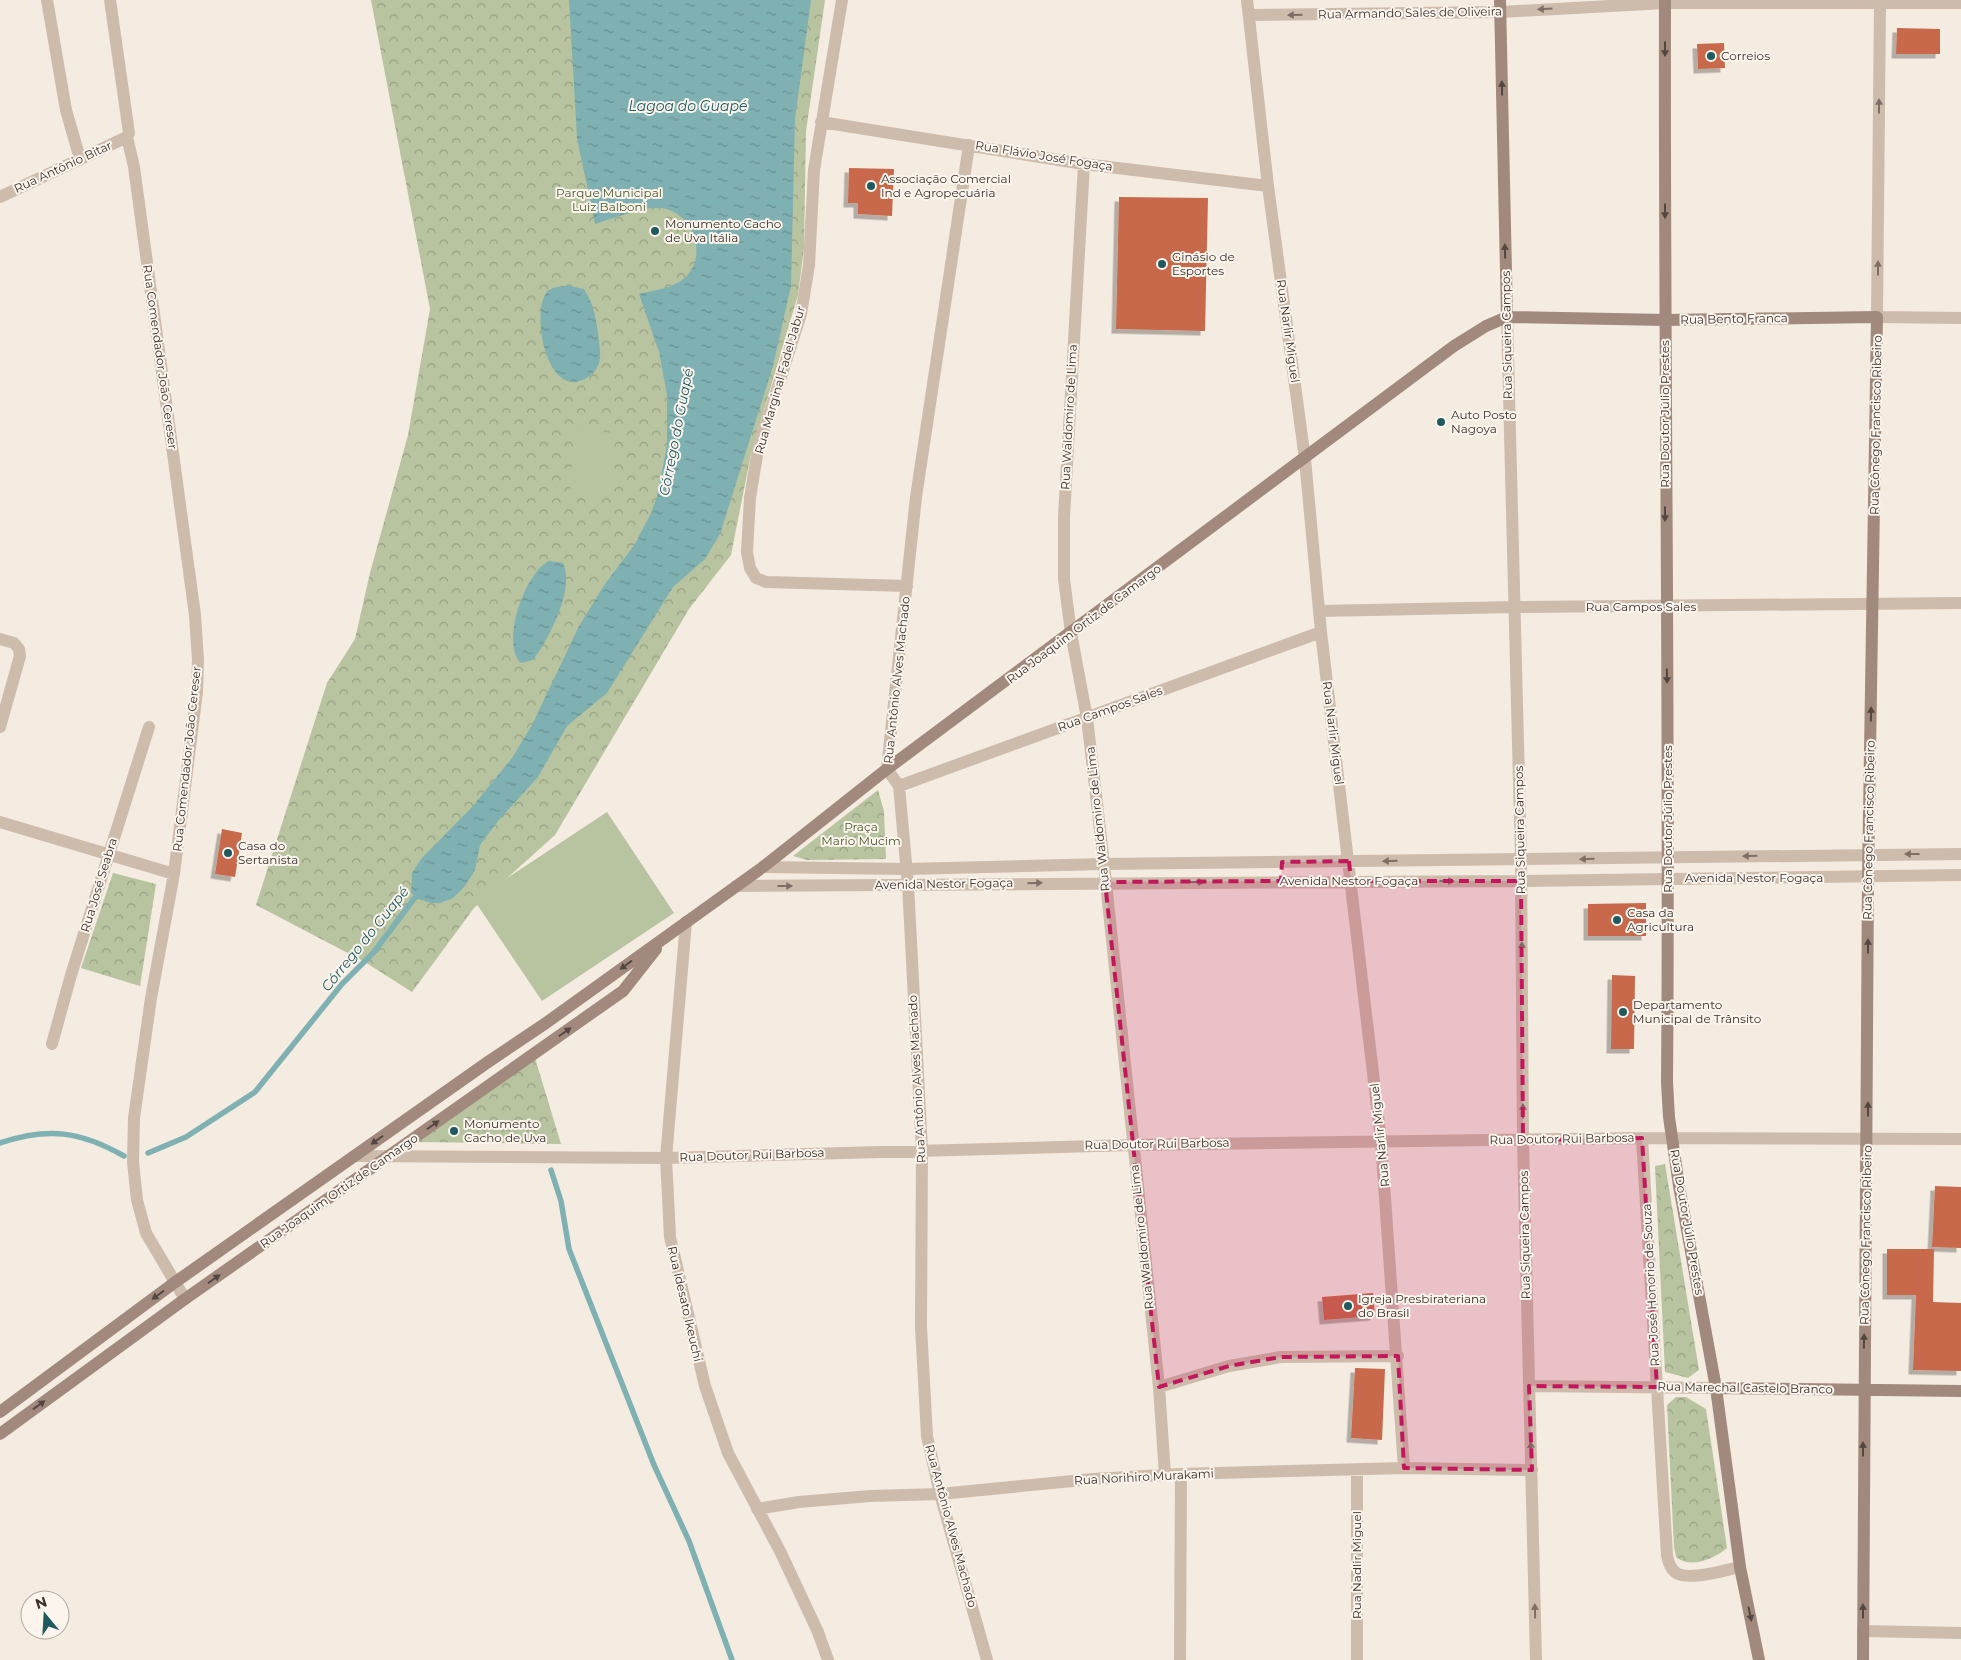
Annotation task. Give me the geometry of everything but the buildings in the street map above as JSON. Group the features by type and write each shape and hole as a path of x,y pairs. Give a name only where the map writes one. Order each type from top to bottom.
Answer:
{"main road":[{"name":"Rua Doutor Júlio Prestes","path":"1664,2 1666,607 1670,858 1667,1082 1672,1138 1716,1388 1740,1568 1759,1660"},
{"name":"Rua Siqueira Campos","path":"1500,6 1507,317"},
{"name":"Rua Bento Franca","path":"1507,317 1665,320 1877,317"},
{"name":"Rua Joaquim Ortiz de Camargo","path":"0,1412 174,1283 546,1023 763,867 887,769 1454,346 1486,326 1507,317"},
{"name":"Rua Cônego Francisco Ribeiro","path":"1863,1660 1864,1390 1868,1140 1868,877 1877,317"},
{"name":"Rua Joaquim Ortiz de Camargo","path":"0,1434 185,1299 623,991 665,937"},
{"name":"Rua Marechal Castelo Branco","path":"1716,1388 1961,1391"}],"street":[{"path":"46,0 66,110 80,159"},
{"name":"Rua Comendador João Cereser","path":"110,0 129,133 127,137 134,168 195,615 198,660 197,692 174,874 151,998 134,1118 133,1162 137,1200 146,1233 185,1299"},
{"name":"Rua Marginal Fadel Jabur","path":"842,0 814,170 809,265 802,304 758,449 750,498 747,552 750,568 756,578 766,582 907,586"},
{"name":"Rua Narlir Miguel","path":"1247,0 1268,186 1305,459 1321,632 1350,861 1381,1141 1398,1356 1404,1468"},
{"name":"Rua Armando Sales de Oliveira","path":"1249,15 1664,2 1880,1 1961,3"},
{"name":"Rua Cônego Francisco Ribeiro","path":"1877,317 1880,1"},
{"name":"Rua Flávio José Fogaça","path":"821,122 1084,164 1268,186"},
{"name":"Rua Antônio Bitar","path":"0,197 127,137"},
{"name":"Rua Antônio Alves Machado","path":"969,145 916,497 887,769 899,786 908,885 922,1150 923,1383 927,1436 940,1494 987,1660"},
{"name":"Rua Waldomiro de Lima","path":"1084,164 1064,517 1064,579 1071,633 1087,718 1104,864 1159,1387 1165,1475"},
{"name":"Rua Siqueira Campos","path":"1507,317 1521,859 1523,1140 1536,1660"},
{"name":"Rua Bento Franca","path":"1877,317 1961,318"},
{"name":"Rua Campos Sales","path":"1320,611 1515,607 1961,603"},
{"name":"Rua Campos Sales","path":"899,786 1321,632"},
{"path":"0,639 14,643 19,649 20,656 0,727"},
{"name":"Rua José Seabra","path":"52,1044 108,853 149,727"},
{"path":"0,822 174,874"},
{"name":"Avenida Nestor Fogaça","path":"763,867 907,869 1104,864 1961,854"},
{"path":"1281,881 1282,862"},
{"path":"1216,863 1216,882"},
{"name":"Avenida Nestor Fogaça","path":"736,886 1105,882 1521,881 1961,875"},
{"name":"Rua Idesato Ikeuchi","path":"686,922 666,1158 670,1237 705,1386 728,1453 780,1551 818,1632 828,1660"},
{"name":"Rua Doutor Rui Barbosa","path":"354,1156 666,1158 1132,1144 1642,1138 1961,1140"},
{"name":"Rua José Honorio de Souza","path":"1642,1138 1669,1565 1676,1573 1688,1577 1740,1568"},
{"path":"1159,1387 1229,1366 1281,1357 1398,1356"},
{"name":"Rua Marechal Castelo Branco","path":"1529,1386 1716,1388"},
{"name":"Rua Norihiro Murakami","path":"757,1509 799,1502 843,1498 940,1494 1093,1479 1181,1474 1404,1468 1532,1470"},
{"name":"Rua Nadlir Miguel","path":"1357,1470 1357,1660"},
{"path":"1180,1660 1181,1474"},
{"path":"1863,1631 1961,1633"}],"highlighted area":[{"path":"1349,861 1351,881 1521,881 1523,1140 1642,1138 1657,1387 1529,1386 1532,1470 1404,1468 1398,1356 1281,1357 1229,1366 1159,1387 1105,882 1281,881 1282,862"}],"green space":[{"name":"Parque Municipal Luiz Balboni","path":"371,0 825,0 806,131 804,248 798,295 751,454 731,555 689,609 555,835 474,908 412,992 365,962 256,905 327,683 355,639 370,573 408,435 430,309"},
{"path":"574,430 615,433 611,497 570,495"},
{"name":"Praça Mario Mucim","path":"878,790 884,811 886,859 807,860 793,856"},
{"path":"607,812 674,913 542,1001 474,900"},
{"path":"113,873 156,884 140,986 81,968"},
{"path":"535,1058 561,1144 418,1142"},
{"path":"1665,1164 1699,1370 1688,1378 1665,1372 1655,1166"},
{"path":"1676,1397 1686,1397 1706,1409 1727,1548 1716,1556 1695,1562 1682,1561 1676,1557 1674,1547 1667,1405"}],"water":[{"name":"Lagoa do Guapé","path":"569,0 811,0 795,119 791,286 773,366 720,534 705,559 673,587 607,693 567,726 538,777 498,821 480,845 475,870 465,886 453,898 440,903 431,903 415,898 411,892 412,873 421,859 472,807 512,758 532,725 579,626 605,584 635,544 651,513 657,497 667,445 667,395 659,352 639,294 664,288 681,281 693,268 696,257 694,236 689,226 673,211 662,208 646,209 595,224 577,138"},
{"path":"570,286 584,289 588,296 596,319 600,351 596,370 591,375 576,382 563,379 553,368 546,352 542,334 541,316 543,301 548,291 556,287"},
{"path":"549,561 563,563 566,574 566,586 563,600 553,627 533,660 521,663 515,654 513,641 518,609 532,579 540,568"}],"waterway":[{"name":"Córrego do Guapé","path":"148,1153 186,1137 255,1092 342,984 374,952 419,892"},
{"name":"Córrego do Guapé","path":"0,1143 33,1135 64,1134 93,1141 124,1156"},
{"path":"551,1170 561,1201 569,1249 654,1465 689,1541 732,1660"}],"place":[{"name":"Correios","path":"1711,56"},
{"name":"Associação Comercial Ind e Agropecuária","path":"871,186"},
{"name":"Monumento Cacho de Uva Itália","path":"655,231"},
{"name":"Ginásio de Esportes","path":"1162,264"},
{"name":"Auto Posto Nagoya","path":"1441,422"},
{"name":"Casa do Sertanista","path":"228,853"},
{"name":"Casa da Agricultura","path":"1617,920"},
{"name":"Departamento Municipal de Trânsito","path":"1623,1012"},
{"name":"Monumento Cacho de Uva","path":"454,1131"},
{"name":"Igreja Presbirateriana do Brasil","path":"1348,1306"}]}
